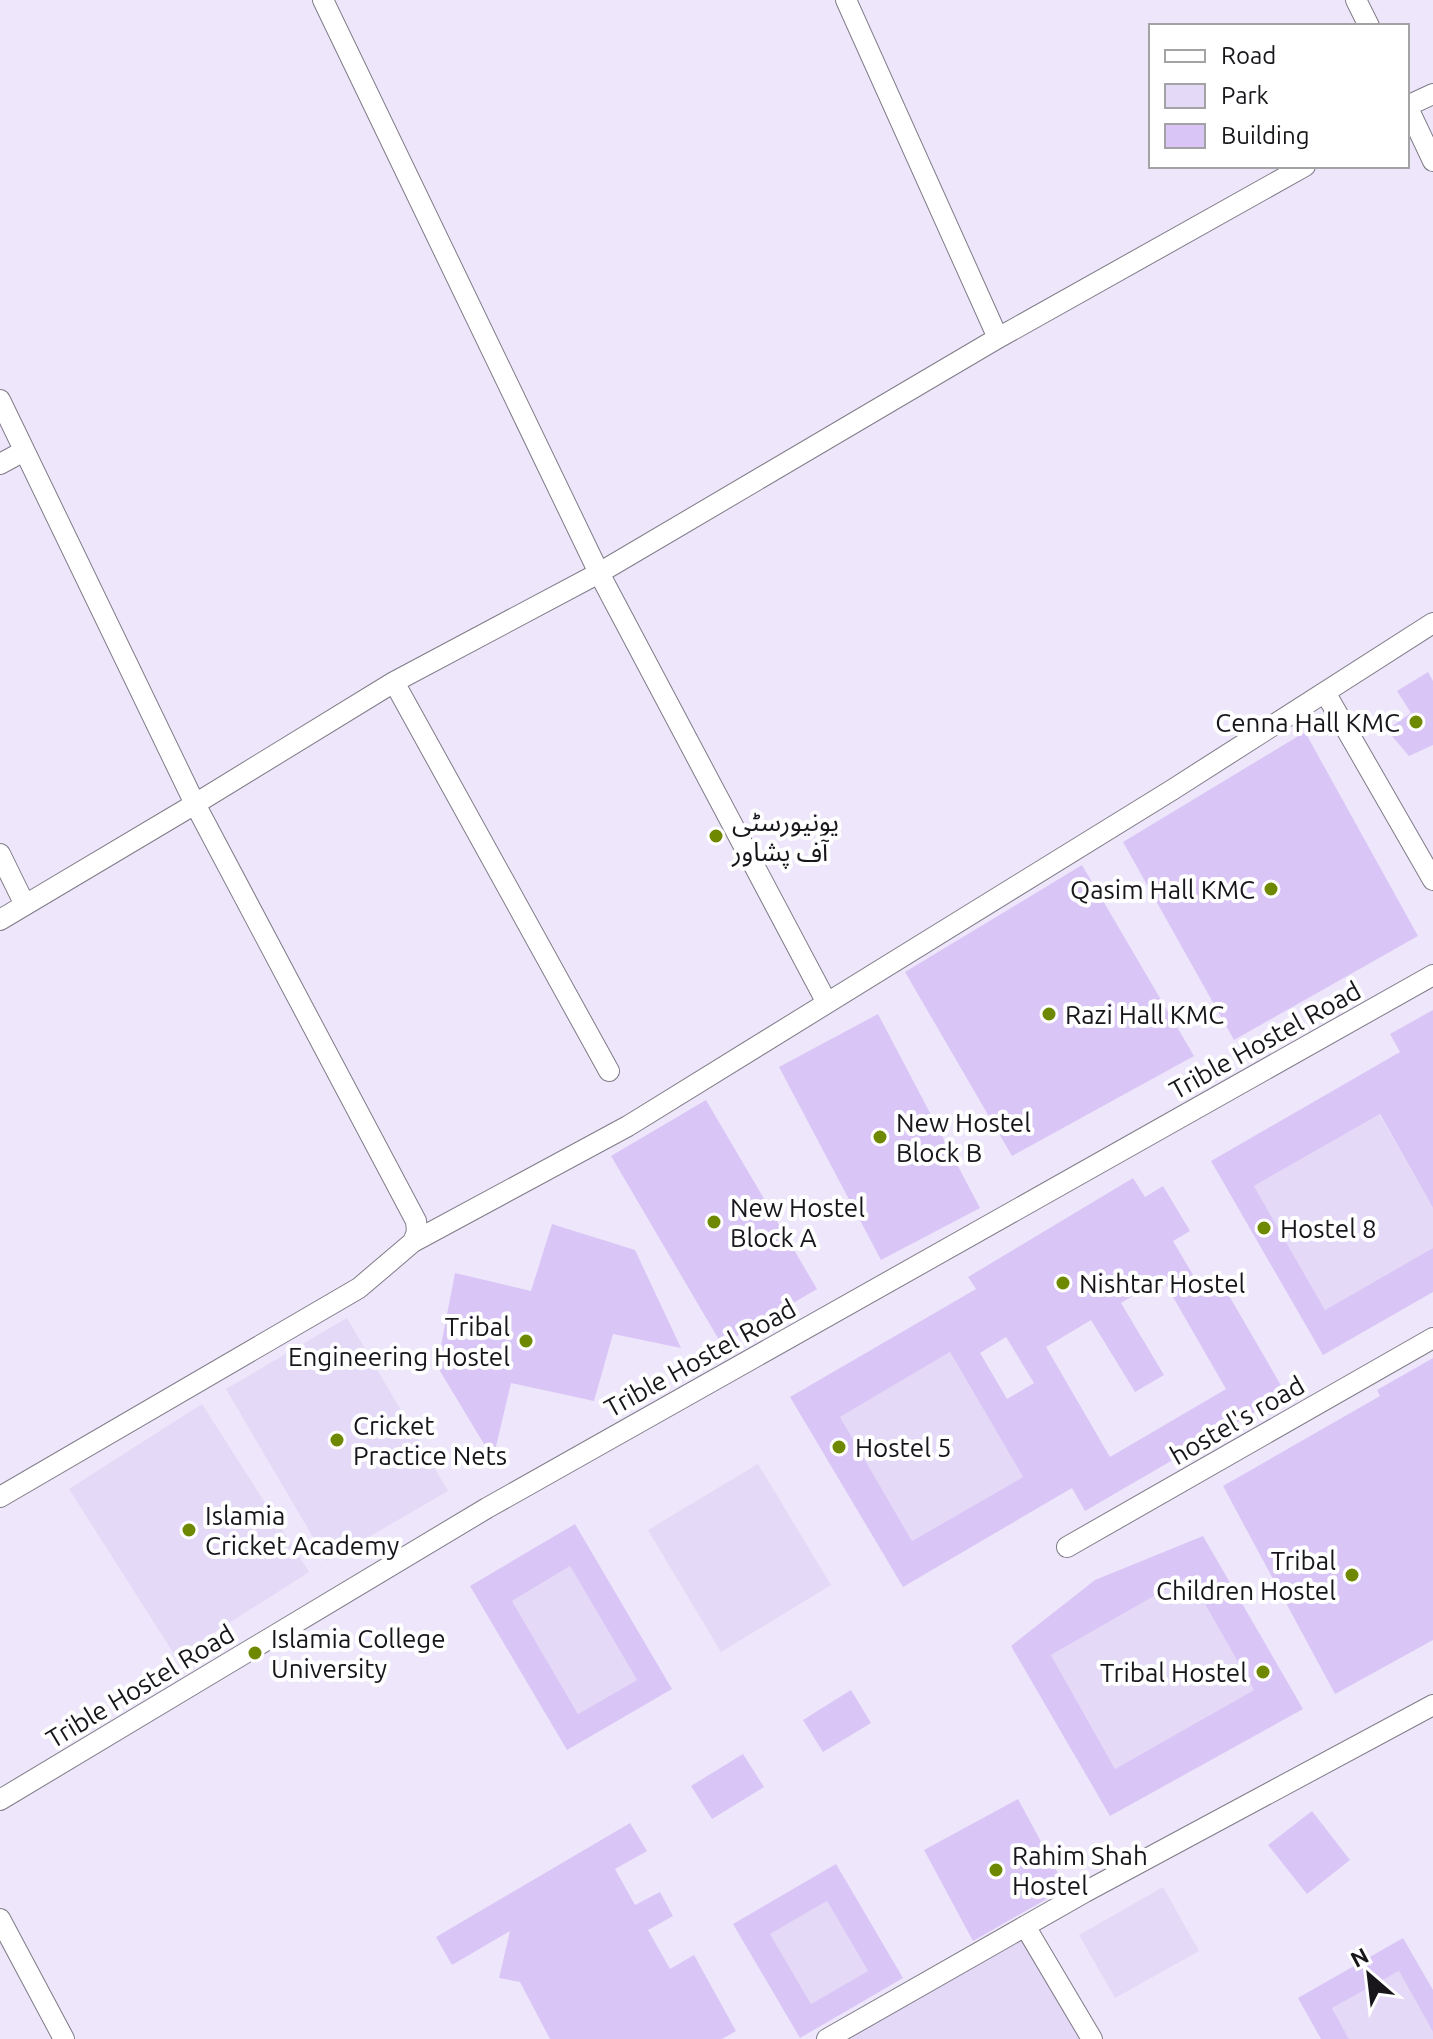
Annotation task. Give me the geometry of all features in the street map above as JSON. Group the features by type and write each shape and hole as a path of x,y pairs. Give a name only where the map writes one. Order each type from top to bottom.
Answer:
{"street":[{"path":"323,0 599,573 827,1003"},
{"path":"846,0 998,338"},
{"path":"1356,0 1368,24"},
{"path":"1409,105 1433,94"},
{"path":"1409,110 1433,161"},
{"path":"0,920 394,682 599,573 998,338 1301,168"},
{"path":"0,400 195,804 416,1221 417,1232 413,1242"},
{"path":"0,464 24,451"},
{"path":"0,1497 345,1296 413,1242 628,1126 1326,694 1433,623"},
{"path":"394,682 609,1071"},
{"path":"1326,694 1433,880"},
{"path":"0,854 25,905"},
{"name":"Trible Hostel Road","path":"0,1800 487,1508 1433,975"},
{"name":"hostel's road","path":"1067,1547 1433,1338"},
{"path":"827,2039 1025,1926 1433,1705"},
{"path":"0,1919 64,2039"},
{"path":"1025,1926 1092,2039"}],"shaded area":[{"name":"یونیورسٹی آف پشاور","path":"0,0 1433,0 1433,2039 0,2039"}],"green space":[{"path":"1379,1114 1433,1208 1433,1248 1325,1310 1254,1186"},
{"name":"Cricket Practice Nets","path":"347,1318 448,1491 327,1561 226,1389"},
{"path":"950,1352 1023,1477 912,1541 840,1417"},
{"name":"Islamia Cricket Academy","path":"202,1404 309,1572 176,1657 69,1489"},
{"path":"758,1464 831,1585 721,1652 648,1530"},
{"path":"570,1566 637,1680 578,1714 512,1601"},
{"path":"1189,1576 1254,1690 1115,1769 1051,1655"},
{"path":"1163,1887 1199,1951 1115,1998 1079,1935"},
{"path":"827,1901 868,1971 811,2004 770,1934"},
{"path":"1025,1926 1092,2039 827,2039"},
{"path":"1399,1971 1433,2032 1433,2039 1349,2039 1332,2008"}],"building":[{"name":"Cenna Hall KMC","path":"1428,672 1433,681 1433,745 1409,756 1387,730 1411,713 1397,691"},
{"name":"Qasim Hall KMC","path":"1305,732 1418,936 1234,1040 1123,842"},
{"name":"Razi Hall KMC","path":"1082,865 1194,1056 1012,1156 905,972"},
{"name":"Hostel 8","path":"1433,1010 1433,1208 1380,1114 1254,1186 1325,1310 1433,1248 1433,1292 1323,1355 1211,1161 1400,1052 1390,1034"},
{"name":"New Hostel Block B","path":"878,1014 980,1208 881,1260 779,1067"},
{"name":"New Hostel Block A","path":"706,1100 817,1289 722,1345 611,1156"},
{"path":"1133,1178 1145,1197 1163,1186 1190,1231 1173,1241 1199,1285 1217,1275 1286,1394 1085,1511 1072,1488 903,1587 790,1397 976,1289 968,1277","holes":["1162,1278 1226,1389 1110,1457 1046,1347 1091,1320 1135,1392 1164,1375 1121,1303","1006,1337 1034,1383 1007,1399 980,1353","950,1352 1023,1477 912,1541 840,1417"]},
{"name":"Tribal Engineering Hostel","path":"552,1224 635,1250 681,1348 613,1334 594,1401 511,1383 493,1459 437,1366 455,1273 531,1291"},
{"name":"Tribal Children Hostel","path":"1433,1358 1433,1640 1335,1694 1223,1486 1380,1396 1377,1390"},
{"path":"575,1524 672,1689 567,1750 470,1586","holes":["570,1566 637,1680 578,1714 512,1601"]},
{"name":"Tribal Hostel","path":"1203,1536 1303,1709 1110,1816 1011,1646 1095,1580","holes":["1189,1576 1254,1690 1115,1769 1051,1655"]},
{"path":"851,1690 871,1723 823,1752 803,1720"},
{"path":"743,1754 764,1787 712,1819 691,1786"},
{"name":"Rahim Shah Hostel","path":"1018,1799 1066,1888 973,1941 924,1850"},
{"path":"1312,1811 1350,1860 1307,1894 1268,1845"},
{"path":"630,1823 647,1851 615,1869 635,1905 660,1892 673,1916 648,1930 670,1969 694,1955 736,2031 722,2039 550,2039 520,1982 499,1978 510,1931 452,1965 436,1937"},
{"path":"836,1864 903,1978 800,2038 733,1924","holes":["827,1901 868,1971 811,2004 770,1934"]},
{"path":"1403,1938 1433,1990 1433,2032 1399,1971 1332,2008 1349,2039 1321,2039 1298,1998"}],"place":[{"name":"Cenna Hall KMC","path":"1416,722"},
{"name":"یونیورسٹی آف پشاور","path":"716,836"},
{"name":"Qasim Hall KMC","path":"1271,889"},
{"name":"Razi Hall KMC","path":"1049,1014"},
{"name":"New Hostel Block B","path":"880,1137"},
{"name":"New Hostel Block A","path":"714,1222"},
{"name":"Hostel 8","path":"1264,1228"},
{"name":"Nishtar Hostel","path":"1063,1283"},
{"name":"Tribal Engineering Hostel","path":"526,1341"},
{"name":"Cricket Practice Nets","path":"337,1440"},
{"name":"Hostel 5","path":"839,1447"},
{"name":"Islamia Cricket Academy","path":"189,1530"},
{"name":"Tribal Children Hostel","path":"1352,1575"},
{"name":"Islamia College University","path":"255,1653"},
{"name":"Tribal Hostel","path":"1263,1672"},
{"name":"Rahim Shah Hostel","path":"996,1870"}]}
